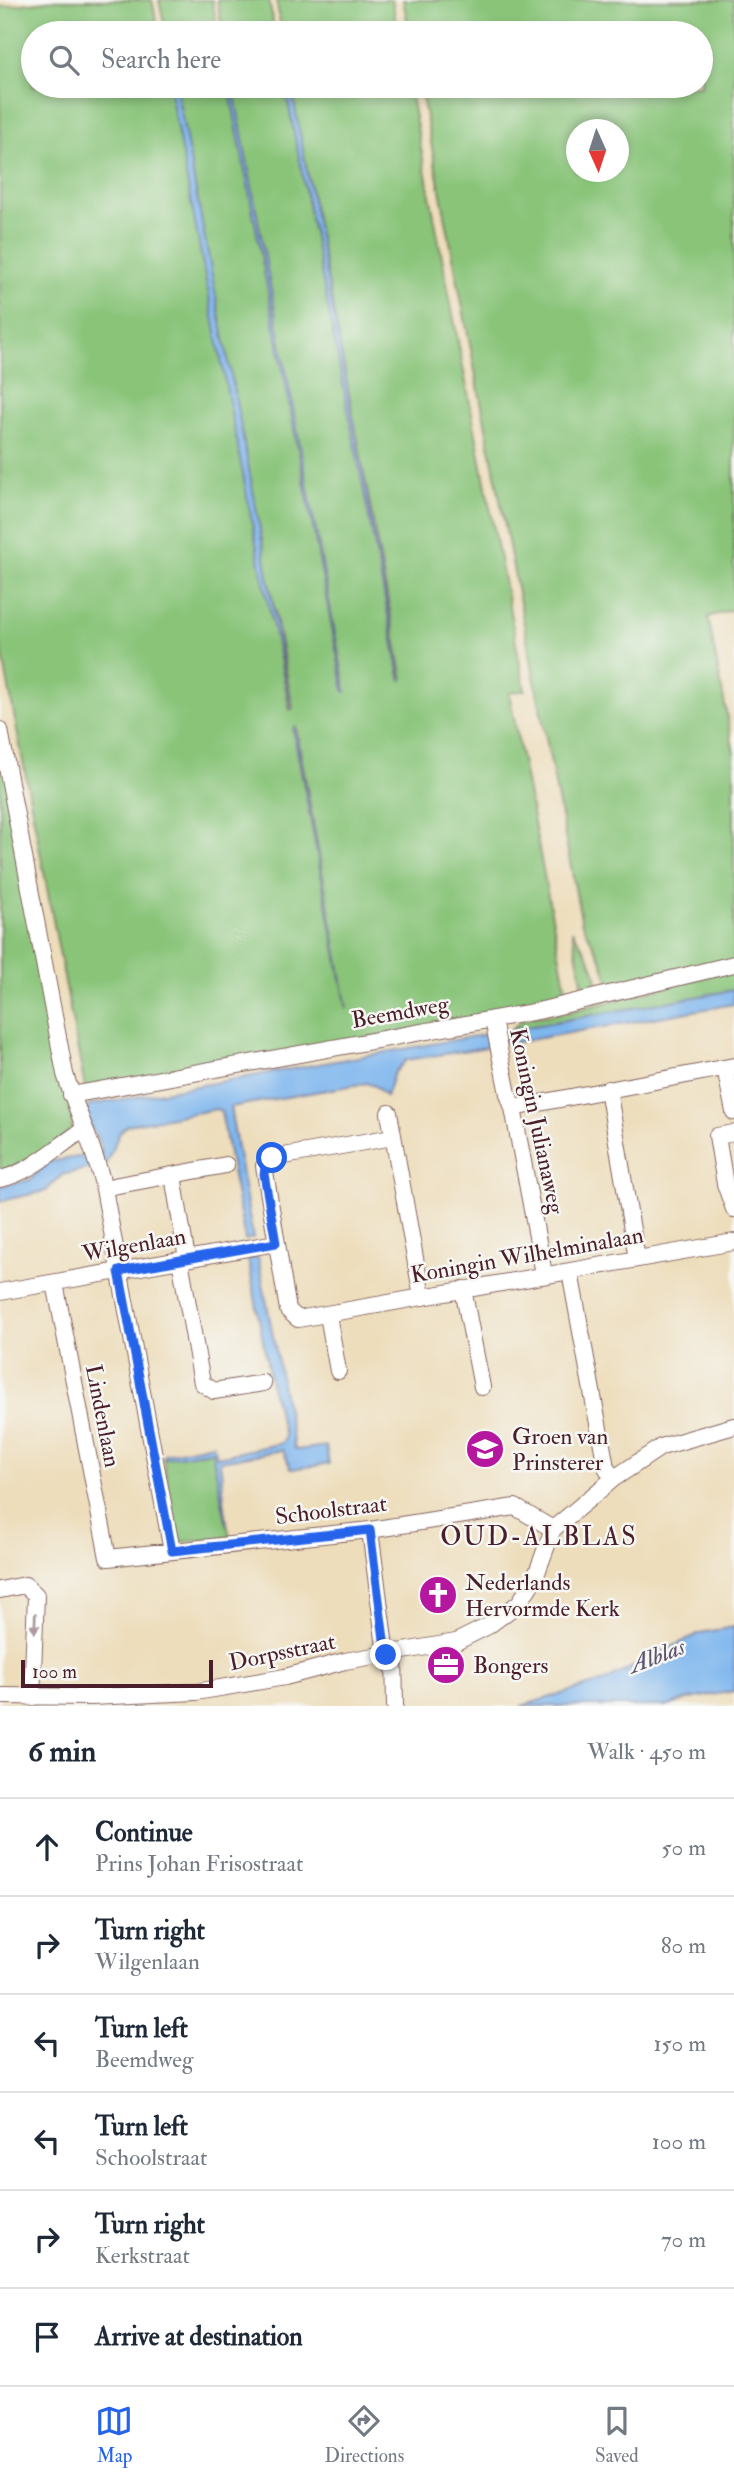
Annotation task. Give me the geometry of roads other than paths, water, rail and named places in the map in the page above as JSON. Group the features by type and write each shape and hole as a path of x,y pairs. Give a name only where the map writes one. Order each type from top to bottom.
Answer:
{"street":[{"path":"0,730 71,1095 98,1159 172,1551"},
{"name":"Beemdweg","path":"71,1095 493,1020 734,964"},
{"name":"Koningin Julianaweg","path":"493,1020 513,1108 544,1274"},
{"path":"513,1108 730,1067 734,1112"},
{"path":"608,1089 638,1259"},
{"path":"389,1113 422,1297"},
{"path":"0,1179 17,1175 36,1165 56,1146 85,1129"},
{"path":"734,1133 717,1136 725,1184 734,1209"},
{"path":"276,1243 264,1174 266,1161 393,1137"},
{"path":"113,1186 226,1166"},
{"path":"173,1175 202,1383 214,1391 263,1383"},
{"name":"Koningin Wilhelminalaan","path":"276,1243 288,1310 299,1319 734,1241"},
{"name":"Wilgenlaan","path":"0,1292 276,1243"},
{"path":"570,1272 606,1468 613,1479"},
{"name":"Lindenlaan","path":"55,1283 108,1558"},
{"path":"463,1289 482,1387"},
{"path":"328,1315 338,1371"},
{"name":"Dorpsstraat","path":"0,1696 32,1698 196,1692 456,1642 507,1613 528,1591 553,1529 613,1479 661,1447 734,1426"},
{"name":"Schoolstraat","path":"108,1558 370,1530 515,1507 553,1529"},
{"path":"370,1530 390,1654 395,1706"},
{"path":"0,1590 25,1585 36,1595 32,1698"}],"water":[{"path":"171,98 178,98 255,501 291,710 260,564"},
{"path":"231,98 235,98 346,692"},
{"path":"287,98 293,98 402,681"},
{"path":"295,727 347,1009 293,729"},
{"path":"734,990 734,1004 506,1044 505,1038 510,1030"},
{"path":"487,1034 494,1046 406,1060 394,1073 386,1096 375,1086 366,1083 230,1107 253,1238 245,1240 221,1111 217,1109 127,1125 120,1132 106,1164 62,1175 46,1191 0,1201 0,1186 30,1180 48,1162 102,1153 87,1116 86,1110 90,1105"},
{"path":"258,1257 294,1447 297,1450 326,1446 329,1464 291,1469 283,1450 220,1461 227,1526 212,1451 165,1458 165,1454 213,1444 217,1457 282,1443 285,1437 272,1390 248,1259"},
{"name":"Alblas","path":"734,1627 734,1691 685,1700 669,1706 521,1706 605,1681 700,1633"}],"place":[{"name":"Groen van Prinsterer","path":"485,1449"},
{"name":"Nederlands Hervormde Kerk","path":"438,1595"},
{"name":"Bongers","path":"446,1665"}],"district":[{"name":"OUD-ALBLAS","path":"539,1537"}]}
